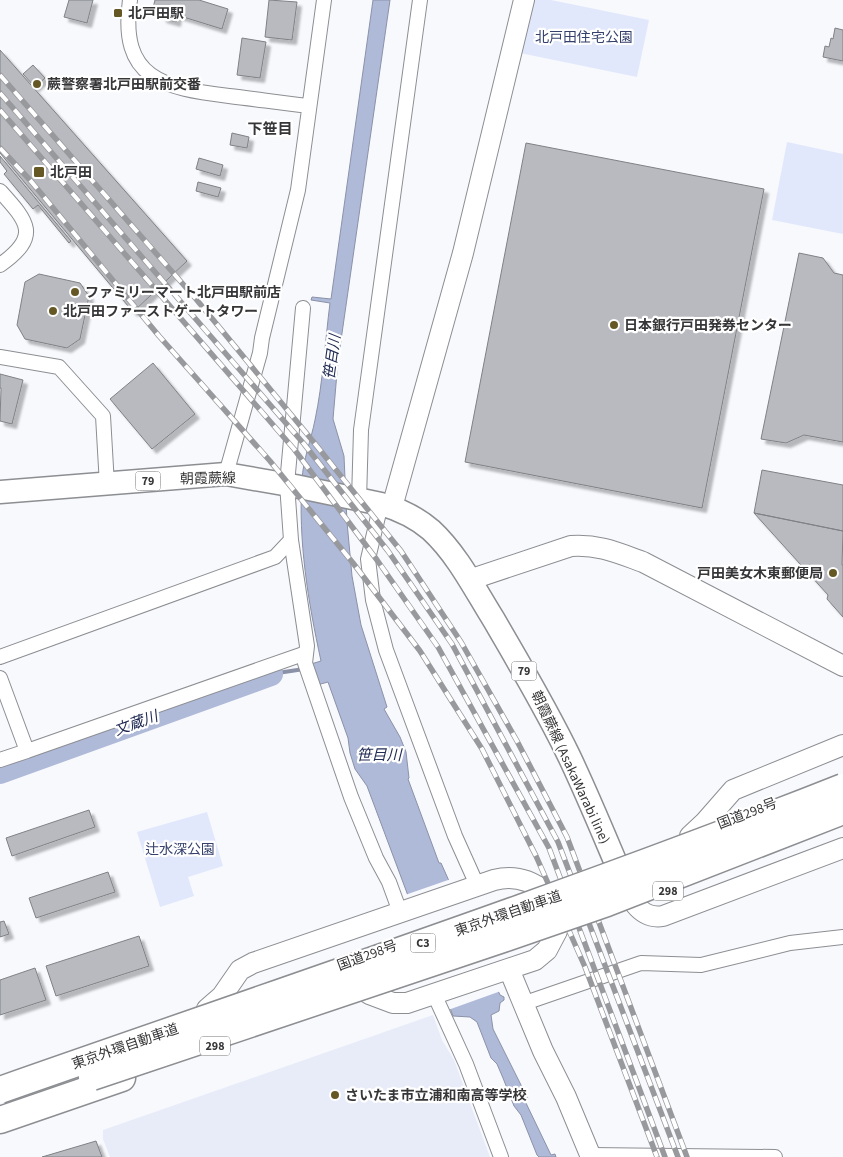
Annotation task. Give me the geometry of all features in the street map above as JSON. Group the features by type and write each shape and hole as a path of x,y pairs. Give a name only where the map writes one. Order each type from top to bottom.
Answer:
{"highway":[{"name":"国道298号","path":"0,1080 476,916 617,865 843,776"},
{"path":"726,833 843,776"},
{"name":"東京外環自動車道","path":"0,1090 531,905 726,833 843,787"},
{"name":"東京外環自動車道","path":"0,1109 607,903 843,811"},
{"name":"298","path":"0,1120 370,994 434,986 499,964 557,931 634,904 843,821"},
{"path":"607,903 843,830"}],"main road":[{"name":"朝霞蕨線","path":"0,492 107,485 226,474 291,485"},
{"name":"朝霞蕨線 (AsakaWarabi line)","path":"291,485 370,502 410,516 430,530 449,552 469,580 531,684 569,756 634,904"}],"street":[{"path":"130,0 127,26 132,52 148,73 164,83 200,92 308,106"},
{"path":"226,474 260,353 298,190 324,0"},
{"path":"420,0 361,430 370,502 368,559 373,600 390,659 456,836 472,887"},
{"path":"370,502 463,253 524,0"},
{"path":"0,191 23,218 26,236 20,248 0,265"},
{"path":"303,308 291,485 291,540 307,646 305,663 351,798 376,858 403,911"},
{"path":"0,357 59,367 103,416 107,485"},
{"path":"0,657 275,557 291,540"},
{"path":"469,580 571,546 587,545 609,550 643,562 843,666"},
{"path":"0,760 306,653"},
{"path":"0,678 27,751"},
{"path":"690,836 733,790 843,745"},
{"path":"634,904 640,912 646,915 663,916 843,848"},
{"path":"207,1009 222,996 240,970 253,963 506,877 520,878 534,883 544,891"},
{"path":"522,1004 641,963 701,965 790,943 843,937"},
{"path":"499,964 522,1004 566,1097 590,1156 775,1157"},
{"path":"434,986 501,1157"}],"shaded area":[{"name":"さいたま市立浦和南高等学校","path":"433,1015 442,1040 454,1060 490,1157 110,1157 103,1139 103,1130"}],"green space":[{"name":"北戸田住宅公園","path":"530,0 551,0 649,20 637,77 520,53"},
{"path":"787,142 843,154 843,234 772,220"},
{"name":"辻水深公園","path":"207,812 223,866 188,877 194,896 160,907 137,832"}],"water":[{"name":"笹目川","path":"373,0 390,0 338,361 333,419 344,456 352,576 361,625 387,707 384,709 406,752 408,779 439,863 441,863 500,995 504,997 504,1000 500,1003 499,1011 491,1015 493,1029 528,1099 525,1101 551,1155 555,1154 556,1157 539,1157 537,1155 497,1064 491,1058 477,1022 470,1017 453,1016 367,786 355,769 348,738 328,682 317,685 311,664 321,661 305,571 301,526 302,480 318,406 330,303 311,300 312,297 331,299"}],"pier":[{"path":"451,879 501,991 448,1010 405,895"}],"building":[{"path":"69,0 93,0 87,23 64,17"},
{"path":"155,0 199,0 228,9 222,29 177,15 176,22 162,18 163,11 153,8"},
{"path":"269,0 297,2 292,40 265,37"},
{"path":"835,28 843,30 843,61 823,57 825,46 829,47 831,38 833,39"},
{"path":"242,38 266,42 260,78 237,75"},
{"path":"0,50 187,261 133,312 0,153"},
{"path":"33,65 45,78 35,87 23,74"},
{"path":"232,133 249,137 247,148 230,145"},
{"name":"日本銀行戸田発券センター","path":"526,143 764,189 702,508 465,462"},
{"path":"0,156 71,241 69,243 38,205 33,209 4,174 7,171 0,162"},
{"path":"199,158 223,165 220,176 196,169"},
{"path":"198,182 221,188 218,197 196,191"},
{"path":"799,253 823,258 834,273 843,275 843,442 804,435 786,443 761,439"},
{"name":"北戸田ファーストゲートタワー","path":"39,274 80,283 89,296 80,339 67,348 25,339 17,325 25,282"},
{"path":"153,363 195,414 152,449 110,399"},
{"path":"0,374 23,380 12,424 0,421"},
{"path":"762,470 843,485 843,531 754,513"},
{"path":"754,513 843,531 843,617 827,599 828,595"},
{"path":"89,810 95,827 12,856 6,838"},
{"path":"108,872 115,892 36,918 29,898"},
{"path":"4,921 9,934 0,937 0,922"},
{"path":"139,936 149,966 56,996 46,966"},
{"path":"35,968 46,1000 0,1015 0,980"},
{"path":"96,1141 102,1157 42,1157"}],"waterway":[{"path":"271,674 304,669"},
{"name":"文蔵川","path":"0,772 271,674"}],"railway":[{"path":"0,75 196,299 312,440 401,551 461,642 517,741 567,837 687,1157"},
{"path":"0,93 304,444 388,551 452,644 558,842 678,1157"},
{"path":"0,110 294,449 377,560 438,647 549,848 665,1157"},
{"path":"0,148 30,180 159,336 270,461 353,563 420,651 482,749 536,856 585,967 657,1157"}],"place":[{"name":"北戸田駅","path":"118,13"},
{"name":"蕨警察署北戸田駅前交番","path":"37,84"},
{"name":"北戸田","path":"39,172"},
{"name":"ファミリーマート北戸田駅前店","path":"75,292"},
{"name":"北戸田ファーストゲートタワー","path":"53,311"},
{"name":"日本銀行戸田発券センター","path":"614,325"},
{"name":"戸田美女木東郵便局","path":"833,573"},
{"name":"さいたま市立浦和南高等学校","path":"335,1095"}],"district":[{"name":"下笹目","path":"270,129"}]}
